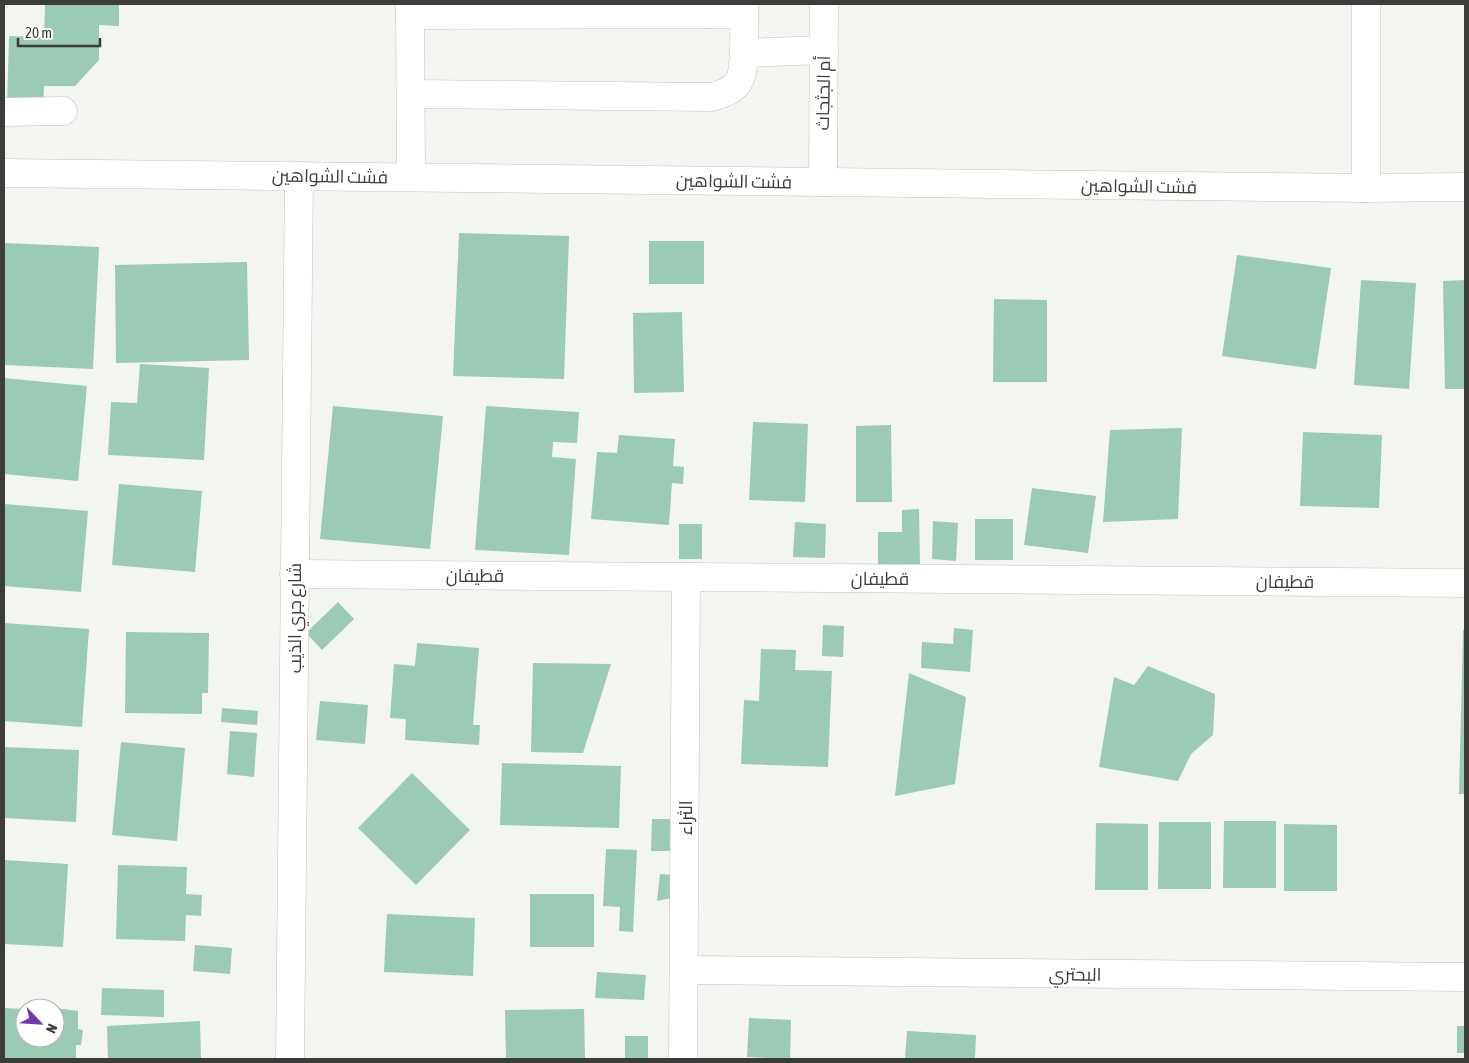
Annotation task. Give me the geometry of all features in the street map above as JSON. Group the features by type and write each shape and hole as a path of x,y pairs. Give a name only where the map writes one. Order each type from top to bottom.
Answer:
{"street":[{"name":"أم الجثجاث","path":"823,182 824,4"},
{"path":"1366,4 1366,188"},
{"path":"411,94 712,98 729,92 741,78 744,53 744,9 410,9 411,177"},
{"path":"744,53 824,50"},
{"path":"4,112 63,111"},
{"name":"فشت الشواهين","path":"4,173 1366,188 1465,187"},
{"name":"شارع جري الذيب","path":"290,1059 299,176"},
{"name":"قطيفان","path":"294,574 1465,583"},
{"name":"الثراء","path":"683,1059 686,576"},
{"name":"البحتري","path":"684,970 1465,977"}],"building":[{"path":"45,4 119,4 119,26 99,25 99,60 75,86 44,86 43,108 7,108 9,36 44,37"},
{"path":"459,233 569,236 564,379 453,376"},
{"path":"649,241 704,241 704,284 649,284"},
{"path":"4,243 99,247 93,369 4,365"},
{"path":"1237,255 1331,268 1316,369 1222,356"},
{"path":"247,262 249,360 116,363 115,265"},
{"path":"1361,280 1416,283 1409,389 1354,385"},
{"path":"1465,280 1465,389 1445,389 1443,281"},
{"path":"994,299 1047,300 1047,382 993,382"},
{"path":"682,312 684,392 634,393 633,313"},
{"path":"140,364 209,368 204,460 108,455 111,402 137,403"},
{"path":"4,378 87,386 78,481 4,474"},
{"path":"333,406 443,416 430,549 320,539"},
{"path":"486,406 579,412 577,443 553,442 552,457 576,459 569,555 475,550"},
{"path":"753,422 808,424 805,502 749,500"},
{"path":"891,425 892,502 856,502 856,426"},
{"path":"1182,428 1178,519 1103,522 1110,430"},
{"path":"1303,432 1382,435 1379,508 1300,506"},
{"path":"619,435 675,439 673,466 684,467 683,484 672,483 669,525 591,519 597,452 617,453"},
{"path":"119,484 202,491 195,572 112,565"},
{"path":"1032,488 1096,496 1088,553 1024,545"},
{"path":"4,504 88,511 81,592 4,586"},
{"path":"919,509 920,564 878,566 878,532 902,532 902,510"},
{"path":"975,519 1013,519 1013,560 975,560"},
{"path":"933,521 958,523 956,561 932,559"},
{"path":"795,522 826,524 825,558 793,557"},
{"path":"679,524 702,524 702,559 679,559"},
{"path":"338,602 354,619 322,650 306,633"},
{"path":"4,623 89,629 82,727 4,721"},
{"path":"823,625 844,626 843,657 822,656"},
{"path":"954,628 973,630 970,672 921,668 922,642 953,644"},
{"path":"1463,630 1465,630 1465,794 1459,794"},
{"path":"126,632 209,633 208,693 202,693 202,714 125,713"},
{"path":"417,643 479,648 473,725 480,725 479,745 405,740 406,719 390,718 394,664 415,666"},
{"path":"761,649 796,650 795,670 832,671 828,767 741,764 744,700 759,701"},
{"path":"533,663 611,664 583,753 531,752"},
{"path":"1148,666 1215,694 1213,735 1191,754 1178,781 1099,767 1114,677 1134,685"},
{"path":"909,673 966,697 955,784 895,796"},
{"path":"320,701 368,705 365,744 316,740"},
{"path":"222,708 258,711 257,725 221,722"},
{"path":"230,731 257,733 254,777 227,774"},
{"path":"121,742 185,748 177,841 112,835"},
{"path":"4,747 79,750 76,822 4,818"},
{"path":"502,763 621,766 619,828 500,825"},
{"path":"412,773 470,830 416,885 358,828"},
{"path":"652,819 674,819 673,851 651,851"},
{"path":"1224,821 1276,821 1276,888 1223,888"},
{"path":"1159,822 1211,822 1211,889 1158,889"},
{"path":"1096,823 1148,824 1148,890 1095,890"},
{"path":"1284,824 1337,825 1337,891 1284,891"},
{"path":"606,849 637,850 633,932 619,931 620,907 603,906"},
{"path":"4,860 68,864 63,947 4,944"},
{"path":"118,865 187,867 186,894 202,895 201,916 186,915 185,941 116,939"},
{"path":"660,874 673,875 671,898 657,901"},
{"path":"530,894 594,894 594,947 530,947"},
{"path":"387,914 475,918 473,976 384,972"},
{"path":"195,945 232,948 230,974 193,971"},
{"path":"597,972 646,975 644,1000 595,998"},
{"path":"102,988 164,990 164,1017 101,1015"},
{"path":"4,1008 15,1009 15,1048 65,1048 65,1009 78,1011 78,1029 83,1030 81,1045 76,1045 76,1059 4,1059"},
{"path":"584,1009 585,1059 506,1059 505,1010"},
{"path":"749,1018 791,1020 790,1059 747,1057"},
{"path":"200,1021 201,1059 108,1059 107,1026"},
{"path":"1457,1026 1465,1026 1465,1053 1457,1053"},
{"path":"907,1031 976,1035 975,1059 905,1059"},
{"path":"625,1036 648,1036 648,1059 625,1059"}]}
